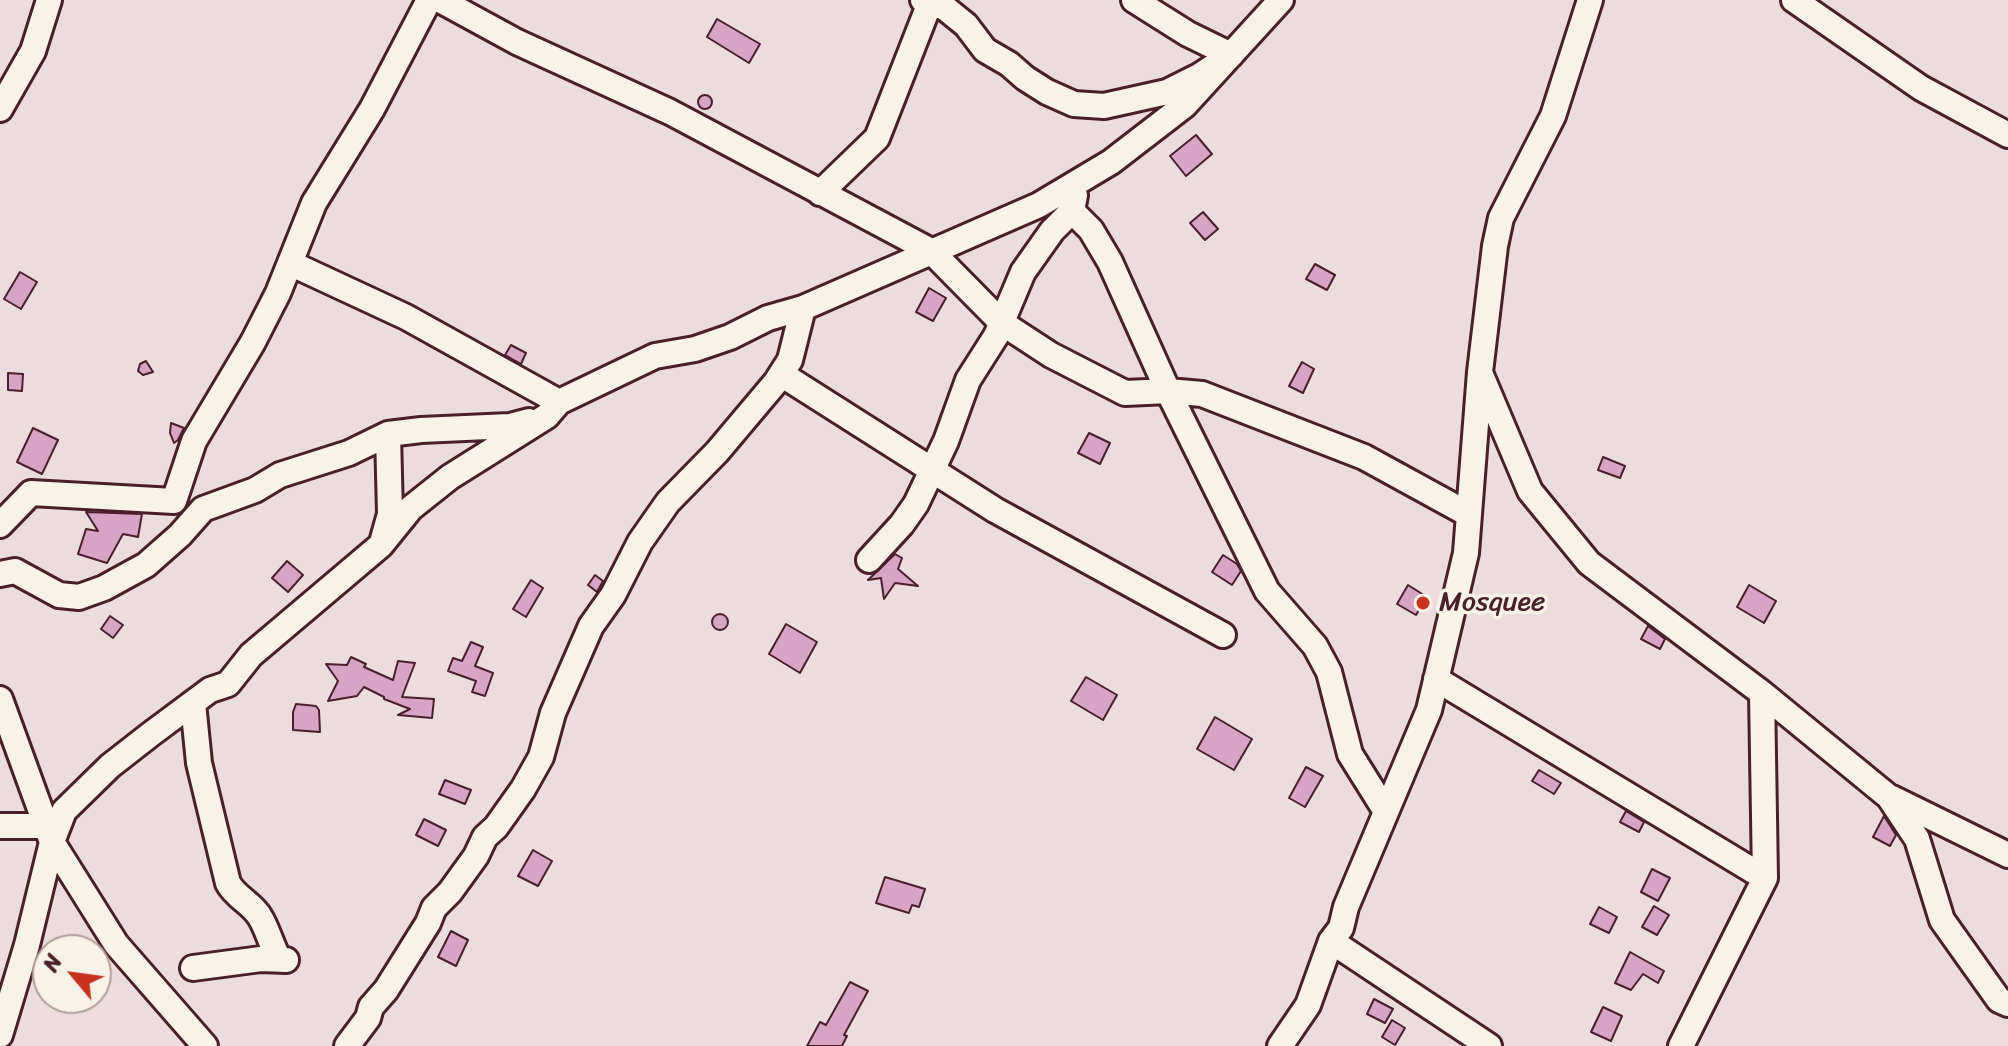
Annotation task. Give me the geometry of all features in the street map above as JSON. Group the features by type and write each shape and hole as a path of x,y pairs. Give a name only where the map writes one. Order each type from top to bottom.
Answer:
{"street":[{"path":"0,109 33,51 49,0"},
{"path":"0,525 31,493 174,501 194,441 253,342 292,264 314,203 372,109 429,0"},
{"path":"440,0 517,42 670,112 931,251 1002,323 1051,355 1125,393 1168,391 1202,394 1364,457 1468,514"},
{"path":"1134,0 1188,34 1231,55"},
{"path":"0,574 15,571 59,595 79,597 146,565 180,535 203,509 255,490 280,475 349,453 388,434 510,426 553,409 655,356 695,349 730,337 768,318 803,308 1039,205 1076,180 1111,162 1185,105 1281,0"},
{"path":"1280,1046 1308,1005 1331,941 1341,928 1346,907 1385,810 1429,710 1466,553 1480,372 1501,218 1553,116 1590,0"},
{"path":"1794,0 1921,88 2008,135"},
{"path":"820,193 877,138 927,1 945,8 966,25 985,50 1047,92 1074,104 1104,106 1167,92 1231,55"},
{"path":"869,560 916,504 946,441 968,380 1002,323 1023,272 1052,231 1072,211 1076,180"},
{"path":"1072,211 1091,230 1110,262 1168,391 1267,591 1315,646 1329,672 1350,754 1385,810"},
{"path":"292,264 406,317 553,409"},
{"path":"347,1046 428,923 434,908 450,892 476,856 485,837 496,827 523,789 541,757 553,713 591,626 613,595 640,542 668,502 717,452 790,360 803,308"},
{"path":"1480,372 1530,491 1589,563 1762,693 1889,797 2008,855"},
{"path":"781,374 995,510 1223,635"},
{"path":"0,1035 27,945 49,834 64,811 98,777 193,703 210,690 228,684 251,655 381,545 411,508 553,409"},
{"path":"381,545 390,514 388,434"},
{"path":"1436,679 1765,878"},
{"path":"1681,1046 1765,878 1762,693"},
{"path":"0,699 49,834 116,944 205,1046"},
{"path":"193,703 199,763 228,883 240,899 259,914 271,945 283,959 193,968"},
{"path":"1889,797 1917,839 1942,920 2005,1008"},
{"path":"0,826 49,834"},
{"path":"1331,941 1489,1046"}],"building":[{"path":"717,19 760,44 749,63 707,37"},
{"path":"705,95 712,102 705,109 698,102"},
{"path":"1196,135 1212,154 1186,176 1170,156"},
{"path":"1203,212 1218,229 1205,240 1190,223"},
{"path":"1315,264 1335,275 1327,290 1306,279"},
{"path":"20,272 37,282 21,309 4,299"},
{"path":"929,288 946,298 933,321 916,312"},
{"path":"511,345 526,353 521,364 505,355"},
{"path":"146,361 153,372 143,375 138,371 140,364"},
{"path":"1302,362 1314,369 1303,393 1289,386"},
{"path":"8,373 23,374 22,391 8,390"},
{"path":"171,423 184,428 174,443 170,433"},
{"path":"33,428 58,440 42,474 17,462"},
{"path":"1089,433 1110,443 1100,464 1078,453"},
{"path":"1603,457 1625,466 1620,478 1598,470"},
{"path":"86,512 142,514 138,537 123,534 107,563 78,554 86,529 98,531"},
{"path":"895,554 902,558 898,569 918,586 895,583 884,599 881,578 868,580"},
{"path":"1223,555 1237,564 1241,571 1232,585 1212,572"},
{"path":"287,561 303,575 288,592 272,578"},
{"path":"595,575 603,581 597,592 588,585"},
{"path":"531,580 543,588 526,617 513,609"},
{"path":"1408,585 1427,597 1416,615 1397,604"},
{"path":"1749,585 1776,601 1764,623 1737,607"},
{"path":"720,614 726,616 726,628 720,630 714,628 712,622 714,616"},
{"path":"110,616 123,625 113,638 101,629"},
{"path":"786,624 817,642 800,673 769,654"},
{"path":"1648,626 1665,639 1660,649 1641,639"},
{"path":"471,642 483,647 475,666 493,673 485,696 472,692 476,681 448,671 453,658 462,661"},
{"path":"351,657 366,664 364,667 393,680 398,661 415,663 402,697 434,699 432,718 398,715 410,709 364,687 357,696 328,701 338,681 326,664 347,665"},
{"path":"1086,677 1117,695 1103,720 1071,701"},
{"path":"296,704 316,706 320,732 293,730"},
{"path":"1215,717 1252,739 1234,770 1197,749"},
{"path":"1306,767 1323,776 1305,807 1289,798"},
{"path":"1539,770 1561,783 1554,794 1532,781"},
{"path":"445,780 471,790 465,804 439,794"},
{"path":"1626,811 1644,822 1639,832 1620,822"},
{"path":"1884,816 1896,835 1890,846 1873,837"},
{"path":"424,819 446,830 438,846 416,835"},
{"path":"533,850 552,861 538,886 518,876"},
{"path":"1652,869 1670,878 1658,901 1641,892"},
{"path":"885,877 925,889 919,907 912,905 909,913 876,903"},
{"path":"1654,906 1669,915 1657,935 1642,927"},
{"path":"1599,907 1617,917 1609,933 1590,924"},
{"path":"451,931 468,940 456,966 438,957"},
{"path":"1630,952 1664,971 1658,983 1643,974 1631,990 1615,983"},
{"path":"850,982 868,991 844,1035 847,1036 842,1046 807,1046 820,1022 826,1025"},
{"path":"1374,999 1393,1009 1385,1023 1367,1014"},
{"path":"1603,1007 1622,1016 1611,1041 1591,1032"},
{"path":"1392,1020 1405,1028 1395,1045 1382,1037"}],"place":[{"name":"Mosquee","path":"1423,603"}]}
